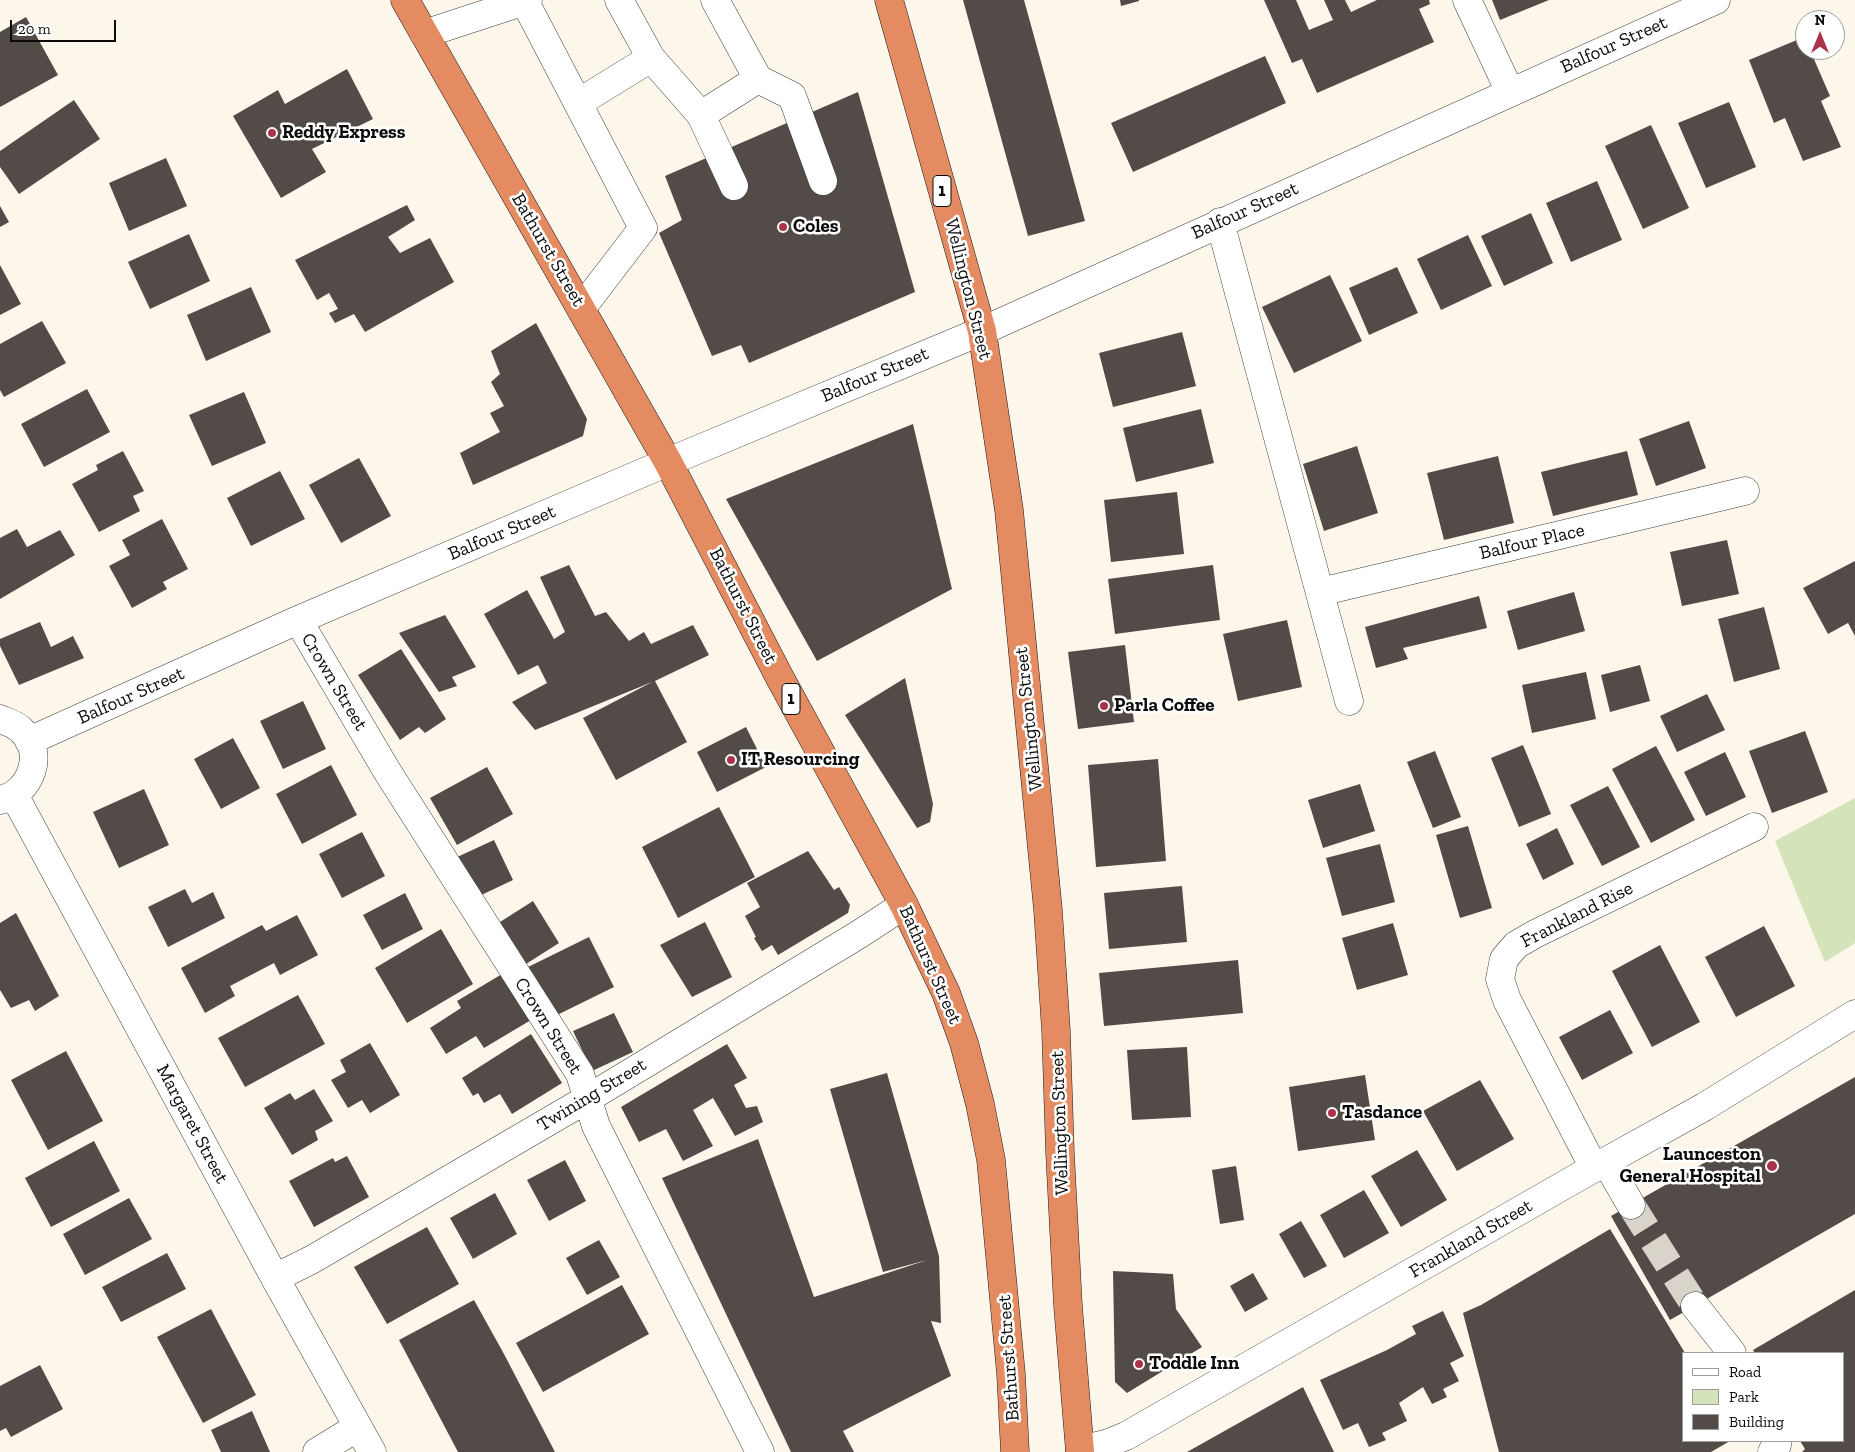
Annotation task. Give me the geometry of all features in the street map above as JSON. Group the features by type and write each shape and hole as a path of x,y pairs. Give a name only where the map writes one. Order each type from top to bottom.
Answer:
{"highway":[{"name":"Bathurst Street","path":"405,0 668,462 780,678 904,905 946,992 964,1043 992,1160 1011,1374 1012,1448"},
{"name":"Wellington Street","path":"889,0 982,330 1009,510 1048,910 1056,1031 1068,1306 1080,1451"}],"street":[{"path":"619,0 651,58 701,115 734,186"},
{"path":"716,0 758,79 792,96 823,181"},
{"path":"1467,0 1510,92"},
{"name":"Balfour Street","path":"29,741 298,620 982,330 1716,0"},
{"path":"424,34 526,1 644,228 582,309"},
{"path":"578,103 651,58"},
{"path":"701,115 758,79"},
{"path":"1220,222 1349,701"},
{"name":"Balfour Place","path":"1320,592 1745,491"},
{"name":"Crown Street","path":"298,620 387,771 580,1074 596,1126 760,1452"},
{"path":"0,719 22,731 29,741 33,753 33,765 24,787 7,798"},
{"name":"Margaret Street","path":"7,798 372,1452"},
{"name":"Frankland Rise","path":"1631,1205 1600,1165 1507,1000 1500,979 1504,959 1516,945 1535,934 1754,827"},
{"name":"Twining Street","path":"275,1278 313,1259 587,1099 858,935 904,905"},
{"name":"Frankland Street","path":"1080,1451 1126,1436 1704,1107 1855,1014"},
{"path":"1696,1306 1731,1352"},
{"path":"317,1452 358,1427"}],"green space":[{"path":"1855,798 1855,943 1825,962 1775,841"}],"building":[{"path":"963,0 1024,0 1085,221 1028,236"},
{"path":"1120,0 1139,0 1139,1 1121,6"},
{"path":"1264,0 1296,0 1309,30 1333,20 1324,0 1345,0 1351,12 1377,0 1429,0 1430,4 1419,9 1434,42 1317,93 1302,59 1292,63"},
{"path":"1492,0 1549,0 1500,20"},
{"path":"26,17 58,75 0,107 0,32"},
{"path":"1795,41 1795,60 1814,60 1830,96 1821,101 1841,147 1803,161 1785,118 1774,123 1749,60"},
{"path":"1265,56 1286,103 1133,172 1111,123"},
{"path":"347,69 373,119 312,149 326,172 281,198 233,116 278,90 285,104"},
{"name":"Coles","path":"858,92 915,292 749,363 741,345 712,356 659,233 682,220 665,176"},
{"path":"74,100 100,139 19,194 0,167 0,151"},
{"path":"1729,102 1756,167 1706,188 1678,123"},
{"path":"1651,125 1689,208 1643,229 1605,146"},
{"path":"166,158 187,206 129,231 109,183"},
{"path":"1597,181 1622,240 1571,262 1546,203"},
{"path":"407,205 415,220 388,237 400,253 430,238 454,282 365,332 354,314 335,323 329,313 338,309 329,293 317,300 295,260"},
{"path":"0,206 9,222 0,227"},
{"path":"1531,213 1553,263 1504,286 1481,236"},
{"path":"189,234 210,281 150,309 128,262"},
{"path":"1468,235 1492,286 1441,310 1417,259"},
{"path":"0,265 21,304 0,315"},
{"path":"1397,267 1418,313 1369,335 1349,288"},
{"path":"1330,275 1362,341 1294,373 1262,307"},
{"path":"251,287 271,332 206,361 187,315"},
{"path":"42,321 66,363 4,397 0,390 0,344"},
{"path":"536,323 587,419 583,436 473,485 460,453 500,432 490,413 504,406 491,382 500,374 491,351"},
{"path":"1182,332 1196,386 1113,407 1099,353"},
{"path":"87,389 110,432 44,467 21,424"},
{"path":"244,392 266,443 212,466 189,415"},
{"path":"1201,409 1214,463 1136,482 1123,428"},
{"path":"1689,421 1706,468 1656,486 1639,439"},
{"path":"913,424 952,589 817,661 726,499"},
{"path":"1357,446 1378,513 1324,531 1303,464"},
{"path":"123,451 144,491 133,496 140,511 99,532 72,484 98,470 96,465"},
{"path":"1627,451 1638,495 1553,516 1541,472"},
{"path":"1498,456 1514,523 1444,540 1427,473"},
{"path":"359,458 391,516 341,543 309,485"},
{"path":"280,471 305,519 251,546 227,498"},
{"path":"1177,492 1184,554 1111,562 1104,500"},
{"path":"162,519 188,569 163,582 167,589 132,608 109,566 130,555 122,540"},
{"path":"17,529 27,547 60,530 75,555 0,599 0,538"},
{"path":"1727,540 1739,594 1682,606 1670,552"},
{"path":"1855,561 1855,636 1848,623 1828,634 1803,588"},
{"path":"569,565 595,616 606,612 629,641 644,632 651,644 693,625 709,655 655,681 687,742 616,780 583,718 652,682 535,730 512,702 547,683 538,665 518,675 484,614 527,590 554,639 565,632 540,577"},
{"path":"1213,565 1220,620 1115,634 1108,579"},
{"path":"1574,592 1585,631 1518,650 1507,611"},
{"path":"1479,596 1487,628 1403,648 1408,659 1376,668 1365,627"},
{"path":"1764,607 1780,669 1734,682 1718,619"},
{"path":"445,615 476,667 452,677 457,686 439,692 399,633"},
{"path":"1287,620 1302,687 1238,701 1223,634"},
{"path":"40,622 51,647 73,636 84,658 19,685 0,646 0,639"},
{"path":"1125,645 1134,722 1078,729 1068,652"},
{"path":"401,649 446,719 425,733 419,727 400,740 358,675"},
{"path":"1640,665 1650,701 1610,712 1601,675"},
{"path":"1586,672 1596,719 1532,733 1522,685"},
{"path":"905,678 933,804 930,822 917,828 845,715"},
{"path":"1707,694 1725,730 1677,752 1660,716"},
{"path":"303,701 326,749 283,769 260,721"},
{"name":"IT Resourcing","path":"746,727 766,767 717,792 697,752"},
{"path":"1805,731 1828,792 1772,813 1749,751"},
{"path":"233,738 260,788 221,809 194,759"},
{"path":"1523,745 1551,814 1519,827 1491,758"},
{"path":"1656,746 1695,820 1651,843 1612,769"},
{"path":"1435,751 1461,817 1433,828 1407,762"},
{"path":"1725,752 1746,797 1706,816 1684,772"},
{"path":"1158,759 1166,861 1096,867 1088,765"},
{"path":"331,765 357,815 302,844 276,794"},
{"path":"487,767 513,814 457,845 430,798"},
{"path":"1360,784 1375,831 1323,848 1308,800"},
{"path":"1608,786 1640,847 1602,866 1570,805"},
{"path":"144,789 169,845 119,868 93,812"},
{"path":"719,807 755,877 678,918 642,847"},
{"path":"1468,826 1492,908 1460,918 1436,835"},
{"path":"1557,828 1574,864 1543,880 1526,844"},
{"path":"362,832 385,876 342,898 319,854"},
{"path":"494,840 513,880 475,898 455,858"},
{"path":"1380,844 1395,902 1342,916 1326,858"},
{"path":"808,851 834,890 839,887 850,905 848,913 778,955 772,945 762,951 754,938 756,937 745,916 760,907 747,883"},
{"path":"1182,886 1187,942 1109,949 1104,893"},
{"path":"185,889 192,903 213,892 225,918 168,947 148,907"},
{"path":"405,893 423,929 382,950 363,915"},
{"path":"533,901 559,943 526,964 500,922"},
{"path":"16,913 59,996 35,1011 29,1000 11,1008 0,990 0,923"},
{"path":"297,915 318,955 280,975 274,963 230,986 235,996 205,1013 181,968 262,925 266,931"},
{"path":"705,922 732,977 692,997 660,945"},
{"path":"1393,923 1408,975 1357,990 1342,938"},
{"path":"1764,926 1795,986 1736,1017 1705,957"},
{"path":"441,929 473,984 407,1023 375,968"},
{"path":"589,937 614,987 551,1018 526,968"},
{"path":"1660,945 1700,1022 1652,1047 1612,971"},
{"path":"1238,960 1243,1013 1104,1026 1099,973"},
{"path":"502,974 531,1020 484,1048 476,1036 446,1054 430,1028 461,1008 457,1001"},
{"path":"298,995 325,1044 245,1087 218,1038"},
{"path":"1610,1010 1633,1053 1582,1080 1559,1037"},
{"path":"614,1013 633,1052 592,1071 573,1031"},
{"path":"531,1034 562,1083 512,1114 500,1094 484,1103 478,1093 473,1096 462,1078"},
{"path":"370,1043 400,1095 370,1113 362,1100 348,1108 331,1080 346,1072 340,1060"},
{"path":"727,1044 747,1078 734,1085 746,1108 757,1106 763,1122 735,1136 713,1098 693,1110 713,1146 683,1161 666,1129 639,1142 621,1107"},
{"path":"1187,1047 1191,1117 1132,1120 1127,1050"},
{"path":"66,1051 103,1121 48,1150 11,1080"},
{"path":"887,1073 939,1256 941,1323 931,1321 951,1376 843,1431 854,1452 791,1452 662,1178 758,1139 814,1297 927,1260 883,1272 830,1089"},
{"name":"Tasdance","path":"1365,1075 1375,1140 1298,1151 1289,1087"},
{"path":"1855,1077 1855,1214 1670,1320 1611,1216"},
{"path":"1480,1080 1514,1139 1457,1171 1423,1111"},
{"path":"314,1089 333,1121 315,1131 318,1140 292,1155 264,1108 290,1093 295,1100"},
{"path":"94,1141 120,1191 51,1227 25,1178"},
{"path":"1417,1150 1447,1200 1401,1227 1371,1176"},
{"path":"347,1156 369,1197 314,1227 289,1181 333,1158 335,1162"},
{"path":"565,1160 586,1201 549,1221 527,1180"},
{"path":"1236,1166 1244,1220 1220,1224 1212,1170"},
{"path":"1364,1190 1389,1233 1344,1258 1320,1215"},
{"path":"495,1193 517,1234 473,1259 450,1218"},
{"path":"129,1198 152,1239 85,1275 63,1234"},
{"path":"1301,1221 1327,1266 1304,1278 1279,1234"},
{"path":"427,1227 459,1284 387,1324 354,1267"},
{"path":"1610,1229 1684,1352 1682,1352 1682,1442 1728,1442 1711,1452 1499,1452 1463,1313 1481,1305"},
{"path":"599,1240 620,1277 587,1295 566,1258"},
{"path":"167,1253 186,1289 121,1322 102,1287"},
{"path":"1113,1271 1173,1274 1176,1309 1202,1347 1127,1393 1115,1382"},
{"path":"1253,1273 1268,1299 1245,1312 1230,1286"},
{"path":"622,1285 649,1334 543,1392 516,1343"},
{"path":"1855,1290 1855,1452 1802,1452 1805,1449 1801,1442 1845,1442 1845,1352 1754,1352 1753,1350"},
{"path":"474,1300 555,1452 458,1452 399,1340"},
{"path":"211,1309 256,1395 203,1423 157,1337"},
{"path":"1443,1311 1464,1356 1450,1363 1459,1381 1443,1389 1447,1397 1432,1404 1423,1387 1399,1403 1407,1421 1382,1433 1386,1440 1369,1447 1358,1423 1343,1430 1320,1380 1387,1350 1416,1334 1412,1326"},
{"path":"40,1365 63,1409 11,1437 6,1428 0,1431 0,1386"},
{"path":"1303,1387 1334,1452 1187,1452"},
{"path":"252,1411 270,1452 221,1452 211,1430"}],"tunnel":[{"path":"1631,1205 1695,1306"}],"place":[{"name":"Reddy Express","path":"272,133"},
{"name":"Coles","path":"783,227"},
{"name":"Parla Coffee","path":"1104,706"},
{"name":"IT Resourcing","path":"731,760"},
{"name":"Tasdance","path":"1332,1113"},
{"name":"Launceston General Hospital","path":"1772,1166"},
{"name":"Toddle Inn","path":"1139,1364"}]}
